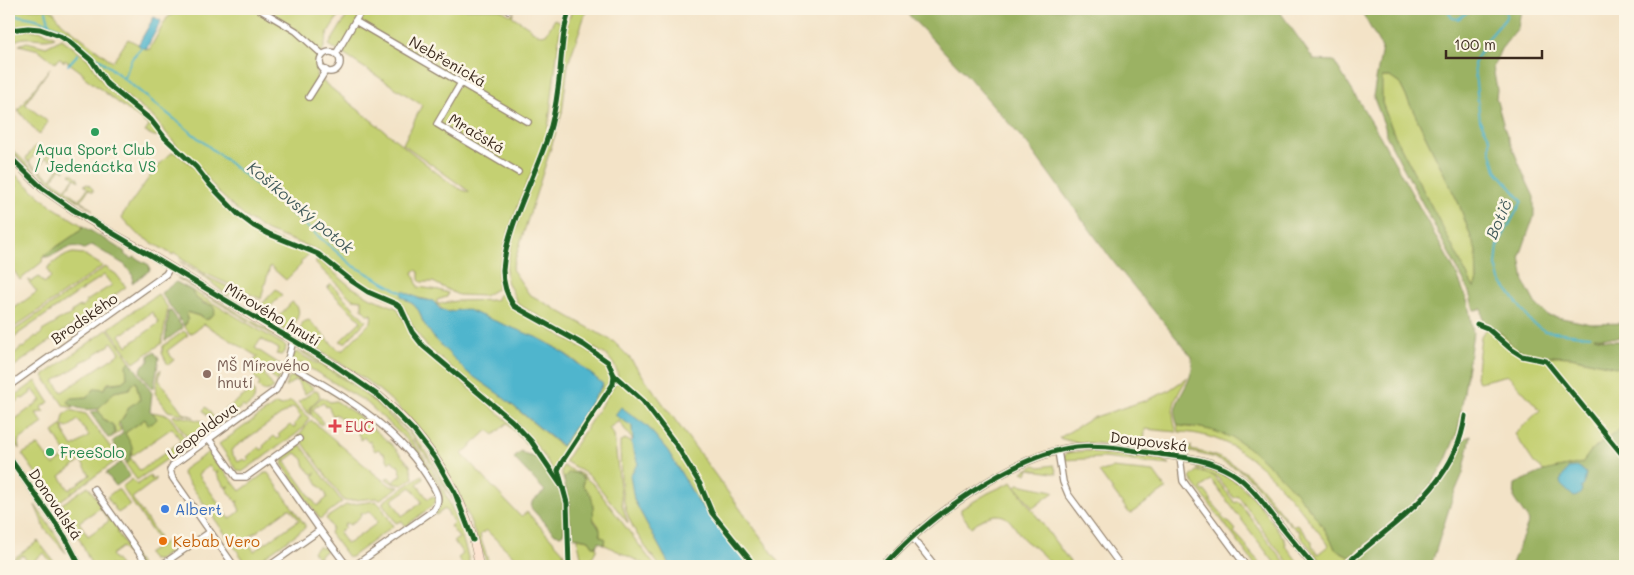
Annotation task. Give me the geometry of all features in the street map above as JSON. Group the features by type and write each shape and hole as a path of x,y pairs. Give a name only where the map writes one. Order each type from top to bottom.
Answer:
{"main road":[{"name":"Mírového hnutí","path":"9,156 29,177 58,200 363,384 395,410 435,458 455,492 479,566"},
{"path":"477,555 485,566"}],"street":[{"path":"259,9 296,31 324,54"},
{"path":"336,54 362,9"},
{"name":"Nebřenická","path":"355,21 528,122"},
{"path":"331,52 336,54 340,60 338,68 331,71 326,70 320,62 324,54 331,52"},
{"path":"309,97 326,70"},
{"name":"Mračská","path":"461,83 437,124 518,172"},
{"name":"Brodského","path":"9,386 166,274 170,267"},
{"name":"Leopoldova","path":"234,566 172,477 170,470 173,465 276,390 284,374 293,341"},
{"path":"271,460 320,530 341,558 348,564 357,564 434,510 438,504 438,495 414,458 382,424 337,392 286,363"},
{"path":"209,439 236,477 246,477 299,439"},
{"name":"Doupovská","path":"884,566 913,538 972,492 1044,454 1077,447 1097,447 1180,457 1212,464 1239,478 1260,500 1314,566"},
{"path":"1058,451 1063,482 1068,494 1121,566"},
{"name":"Donovalská","path":"9,457 65,537 80,566"},
{"path":"1180,457 1183,481 1246,566"},
{"path":"94,489 151,566"},
{"path":"270,566 320,530"},
{"path":"160,566 210,532"},
{"path":"913,538 935,566"}],"green space":[{"path":"9,9 47,9 53,11 62,23 113,62 128,39 149,50 167,18 180,9 343,9 328,32 316,76 444,178 459,188 470,192 403,144 422,105 329,45 351,9 500,9 510,15 514,12 512,16 532,31 541,35 546,34 555,19 561,22 547,137 525,187 508,233 498,272 498,288 484,296 458,295 433,282 421,282 419,280 419,272 416,270 413,272 418,287 448,293 447,297 437,300 437,304 456,301 497,300 497,297 505,290 513,308 605,361 611,370 611,380 558,460 555,469 558,477 534,442 511,416 428,348 415,330 404,308 363,286 315,249 267,231 246,218 219,193 198,166 178,147 153,117 110,83 94,59 72,41 55,30 38,26 25,25 9,28","holes":["401,296 430,301 445,311 458,310 538,338 556,347 603,385 561,446 500,395 467,372 423,322 419,311 414,305"]},
{"path":"572,9 587,9 568,64 562,113 512,269 529,294 614,342 629,357 782,566 749,566 697,500 668,451 647,426 632,426 633,441 619,421 609,428 614,435 622,504 628,523 590,476 565,461 617,381 617,371 606,355 518,304 507,281 506,269 513,237 536,168 551,136 557,108 566,29"},
{"path":"903,9 1278,9 1314,60 1334,61 1380,136 1457,275 1468,303 1473,333 1458,431 1445,462 1430,486 1351,557 1335,549 1319,521 1292,488 1247,447 1230,437 1214,431 1178,425 1175,411 1192,371 1192,357 1115,264 1028,145 963,71"},
{"path":"1360,9 1521,9 1518,28 1501,49 1493,67 1497,90 1496,98 1505,130 1534,197 1534,216 1520,256 1524,282 1535,303 1547,315 1591,324 1625,323 1625,336 1616,338 1594,337 1612,341 1625,341 1625,369 1571,357 1532,355 1517,349 1502,334 1483,320 1482,309 1474,310 1468,289 1386,135 1385,127 1373,96 1382,48","holes":["1382,77 1390,77 1400,84 1459,204 1476,251 1477,280 1474,288 1394,134 1382,103"]},
{"path":"29,30 42,31 55,37 50,39 23,38 12,43 9,42 9,33"},
{"path":"62,39 89,60 106,87 150,122 161,136 154,136 145,132 149,126 65,60 64,62 59,58 55,63 39,50 19,45 27,42 46,47"},
{"path":"50,68 25,104 48,122 39,135 18,110"},
{"path":"1381,77 1390,77 1400,84 1459,204 1476,251 1477,280 1474,289 1394,134 1382,103"},
{"path":"36,145 38,150 29,162 37,169 46,157 42,154 46,153 51,157 51,160 46,158 38,169 51,179 59,168 55,165 59,163 64,167 65,171 61,168 52,180 65,189 74,178 70,174 73,174 79,181 75,178 66,190 79,200 88,188 84,185 88,184 93,189 93,192 89,189 80,201 93,210 57,187 27,161 26,158"},
{"path":"13,150 42,179 86,210 85,212 38,179 11,151"},
{"path":"174,152 192,165 215,194 246,224 267,236 310,253 286,280 270,266 261,299 202,272 180,258 180,256 174,253 173,255 137,234 122,218 155,170"},
{"path":"9,169 50,205 83,226 80,231 43,256 42,262 20,280 9,263 9,192 17,186 9,174"},
{"path":"83,226 125,252 124,254 132,259 134,257 149,265 150,270 132,283 133,276 125,265 92,245 84,249 78,247 68,248 48,257 43,257 80,231"},
{"path":"73,253 83,254 103,266 9,331 9,312 37,292 28,281 31,282 39,277 44,283 51,277 48,267 63,256"},
{"path":"318,259 350,286 371,298 397,308 417,344 508,421 529,444 527,445 507,423 494,435 488,430 462,454 519,515 522,516 527,512 563,552 565,566 524,566 486,530 480,535 490,566 487,566 458,492 435,452 408,417 374,386 347,367 300,339 298,335 303,322 309,320 335,347 343,350 371,322 372,314 368,315 362,309 362,300 352,299 316,264"},
{"path":"179,261 203,275 260,302 258,304 232,290 228,296 203,276"},
{"path":"105,267 116,274 126,287 9,370 9,358 22,347 25,347 42,331 56,323 56,321 72,314 71,312 80,306 81,308 86,304 85,302 112,285 104,275 9,342 9,334"},
{"path":"177,278 280,337 284,342"},
{"path":"176,282 191,290 195,297 204,304 212,305 215,310 214,314 206,320 188,312 186,314 188,320 184,326 161,293"},
{"path":"331,284 366,321 345,343 340,341 361,321 327,288"},
{"path":"276,289 282,295 267,310 261,305"},
{"path":"191,290 286,346 285,352 281,355 276,354 279,349 261,339 255,348 281,365 282,370 277,382 268,371 264,374 274,388 263,391 258,386 260,384 247,366 258,357 204,324 190,334 184,326 187,323 186,312 208,319 212,315 212,305 199,300"},
{"path":"158,294 168,308 162,343 134,363 109,328","holes":["152,312 159,323 127,346 120,335"]},
{"path":"292,302 299,311 294,324 288,331 256,314 259,309 276,319"},
{"path":"169,311 171,311 183,328 165,341"},
{"path":"108,329 130,361 128,363 127,378 122,382 108,383 104,389 94,389 87,397 69,399 68,402 74,408 64,406 43,376","holes":["112,342 120,353 62,392 54,381 80,363 96,355"]},
{"path":"1490,329 1502,334 1509,342 1532,355 1571,357 1625,369 1625,425 1591,451 1582,463 1544,471 1534,463 1515,434 1540,410 1508,375 1479,382 1476,377 1481,336 1485,330"},
{"path":"184,331 188,335 167,351 174,360 168,365 162,353 163,346"},
{"path":"300,351 305,352 352,382 393,414 411,433 427,454 454,503 427,457 405,428 358,387"},
{"path":"154,352 159,358 154,387 152,388 140,372 143,365 149,361 149,355"},
{"path":"296,352 336,374 358,389 376,403 407,435 421,453 444,492 461,533 470,566 464,566 458,558 463,554 454,541 459,538 450,526 454,523 445,509 435,514 440,506 441,491 435,478 419,460 422,457 407,440 366,402 301,363 296,366 292,363 291,358"},
{"path":"130,361 152,393 150,411 157,419 148,425 145,419 125,433 133,448 127,463 112,442 123,433 119,422 130,406 140,400 136,382 129,389 114,392 98,409 81,409 74,407 68,402 72,398 87,397 96,388 104,389 108,384 122,382 127,378 126,365"},
{"path":"161,369 159,380 183,413 194,417 168,411 155,393"},
{"path":"294,376 314,388 305,394 296,380 285,387 288,379"},
{"path":"1188,377 1173,409 1174,424 1177,432 1145,429 1144,444 1170,447 1171,442 1174,447 1172,452 1095,443 1077,443 1059,438 1092,418 1168,391"},
{"path":"36,381 49,402 41,408 44,412 36,413 43,423 18,441 19,449 9,436 9,416 13,421 41,400 33,390 9,409 9,400"},
{"path":"134,381 136,382 140,400 130,406 118,425 121,430 112,437 115,432 113,425 102,418 98,409 114,392 129,389"},
{"path":"253,389 254,400 250,404 245,408 243,406 222,421 220,419 215,425 203,410 206,407 214,418"},
{"path":"316,390 320,397 310,407 310,415 298,402"},
{"path":"322,397 330,402 336,401 356,414 391,444 410,465 413,478 403,485 392,483 386,479 389,477 393,482 402,475 398,464 396,465 392,460 389,463 384,453 378,449 375,451 370,441 368,442 364,437 361,440 356,429 354,430 351,426 347,428 342,417 340,418 336,414 333,416 328,406 326,407 323,402 313,409 323,423 321,425 311,415 311,407"},
{"path":"291,401 309,418 302,429 242,472 237,470 219,444 276,404 282,406","holes":["294,407 301,417 294,424 296,426 293,428 290,425 278,435 280,437 277,439 274,436 263,446 264,448 261,450 259,447 247,457 249,459 246,461 244,459 238,462 231,452 232,449 291,408"]},
{"path":"70,410 86,414 119,459 57,503 22,454 38,445 54,465 67,455 53,432 61,426 63,427 63,431 73,447 89,436 78,420 67,428 62,425 64,415","holes":["81,461 90,475 69,490 60,476"]},
{"path":"99,411 104,420 113,425 115,432 112,437 108,438 90,412"},
{"path":"152,412 168,415 189,444 137,480 125,463 127,463 131,455 125,433 145,419 153,423 157,419","holes":["172,428 181,441 140,471 130,457"]},
{"path":"174,415 203,421 207,431 191,442 173,418"},
{"path":"311,420 376,475 391,486 399,487 379,500 377,498 344,501 298,436"},
{"path":"1177,422 1180,426 1219,432 1247,447 1292,488 1319,521 1335,549 1351,557 1340,566 1324,566 1297,529 1281,515 1253,481 1238,469 1212,457 1187,451 1191,445 1191,450 1222,459 1248,475 1294,526 1297,524 1312,542 1312,546 1318,554 1329,545 1299,507 1266,471 1247,456 1227,444 1204,435 1179,432"},
{"path":"1625,425 1625,566 1511,566 1529,521 1514,499 1515,484 1544,471 1582,463 1591,451"},
{"path":"1471,436 1463,473 1452,499 1431,566 1347,566 1433,491 1450,466 1463,439"},
{"path":"625,439 631,442 638,464 634,500 670,566 660,566 638,536 626,511 622,489 620,448 620,442"},
{"path":"301,445 342,502 320,519 282,464 284,456","holes":["296,453 303,459 305,466 312,474 316,473 313,476 327,498 317,506 285,461"]},
{"path":"521,451 526,455 538,458 563,496 564,532 561,535 555,534 531,508 532,502 545,491 514,458"},
{"path":"1085,451 1161,458 1169,465 1103,458 1063,460 1066,453"},
{"path":"209,452 240,491 265,473 268,473 305,525 305,528 251,566 248,566 182,473 184,469","holes":["209,466 214,472 218,471 216,474 225,487 229,486 226,488 236,502 239,501 237,503 240,511 230,519 198,474","288,509 291,509 299,520 254,551 246,540"]},
{"path":"121,462 130,476 116,486 106,473"},
{"path":"1198,464 1227,476 1248,492 1274,524 1283,537 1285,545 1301,566 1290,566 1238,496 1234,498 1217,477 1197,469"},
{"path":"1035,465 1040,467 1054,465 1057,474 1029,469 1027,474 1022,472"},
{"path":"563,466 581,474 594,485 655,566 648,566 603,544 605,543 600,536 599,526 593,518 592,508 585,493 584,478 576,473 564,478 564,481 561,472"},
{"path":"1112,468 1154,472 1166,489 1130,514 1099,472"},
{"path":"1197,471 1214,476 1235,503 1238,501 1287,566 1277,566 1211,480 1201,488 1223,515 1221,516 1236,530 1234,532 1259,562 1260,566 1256,566 1190,478"},
{"path":"569,472 576,473 584,478 583,486 592,498 594,521 600,529 600,536 606,539 603,544 599,542 596,546 593,546 589,540 574,537 569,516 570,504 564,481"},
{"path":"422,475 423,479 417,484 428,499 433,496 436,500 433,505 406,526 402,521 396,523 383,502","holes":["411,487 422,502 402,516 392,500"]},
{"path":"150,476 152,480 155,478 156,480 132,498 159,537 157,539 122,487 132,479 137,485"},
{"path":"1012,482 1073,566 1052,566 1040,552 1024,540 1006,517 1001,515 990,516 971,527 961,513 961,509 988,493"},
{"path":"1018,484 1054,492 1033,508 1016,486"},
{"path":"88,486 141,566 136,566 122,547 111,555 121,566 92,566 80,540 59,506","holes":["100,508 109,521 88,536 79,522"]},
{"path":"117,489 130,505 118,513 107,497"},
{"path":"376,501 393,526 351,557 348,557 330,533 332,528 326,518 346,505","holes":["370,511 377,521 376,524 349,543 346,543 339,533 345,527 344,525 347,523 350,525 361,516 362,512 364,514"]},
{"path":"35,505 54,532 66,553 45,529"},
{"path":"171,538 177,546 176,548 159,560 152,560 147,554"},
{"path":"577,538 589,540 593,546 596,546 597,549 587,566 580,566 581,556"},
{"path":"38,541 55,563 53,565 44,553 35,559 40,566 23,566 28,563 23,555 15,560 18,565 9,566 9,562"},
{"path":"324,542 328,549 319,556 324,564 335,558 344,566 324,566 313,551 319,546 324,549 322,543"}],"water":[{"path":"154,17 161,21 146,49 138,45"},
{"path":"403,291 420,299 433,301 440,309 448,312 465,309 538,338 564,353 603,384 562,446 500,395 467,372 434,338 423,322 419,311 401,296"},
{"path":"621,407 647,426 668,451 697,500 749,566 670,566 634,500 630,475 638,464 631,442 633,440 632,426 615,415"},
{"path":"1579,467 1586,473 1584,485 1581,488 1580,494 1574,497 1561,485 1560,481 1568,468"}],"waterway":[{"name":"Botič","path":"1447,9 1452,18 1458,19 1472,9"},
{"name":"Botič","path":"1504,9 1507,14 1505,19 1486,41 1474,64 1480,121 1490,138 1490,149 1496,170 1522,201 1498,245 1496,265 1500,280 1532,323 1545,331 1590,336"},
{"path":"46,11 49,23"},
{"name":"Košíkovský potok","path":"9,16 30,17 63,30 277,201 352,265 403,293"},
{"path":"124,78 132,58 142,47"},
{"path":"68,65 78,54"}],"cycle path":[{"path":"569,566 567,503 558,470 613,384 614,375 608,362 584,345 514,306 506,289 503,270 509,237 551,124 557,94 563,38 570,9"},
{"path":"9,30 40,29 60,36 70,42 92,61 107,84 151,120 165,138 196,167 210,185 238,214 269,234 318,254 368,292 401,308 412,332 423,346 512,421 531,441 563,488"},
{"path":"9,156 42,188 72,209 330,362 379,396 414,431 435,458 455,493 473,540"},
{"path":"1477,324 1487,328 1522,356 1546,361 1625,458"},
{"path":"614,375 643,401 677,446 700,484 712,513 755,566"},
{"path":"1344,566 1419,502 1435,483 1449,463 1459,441 1465,416"},
{"path":"884,566 901,548 946,510 999,475 1052,452 1095,446 1193,459 1223,468 1239,477 1256,494 1314,566"},
{"path":"9,457 65,537 80,566"}],"place":[{"name":"Aqua Sport Club / Jedenáctka VS","path":"95,132"},
{"name":"MŠ Mírového hnutí","path":"207,374"},
{"name":"EUC","path":"335,426"},
{"name":"FreeSolo","path":"50,452"},
{"name":"Albert","path":"165,509"},
{"name":"Kebab Vero","path":"163,541"}]}
